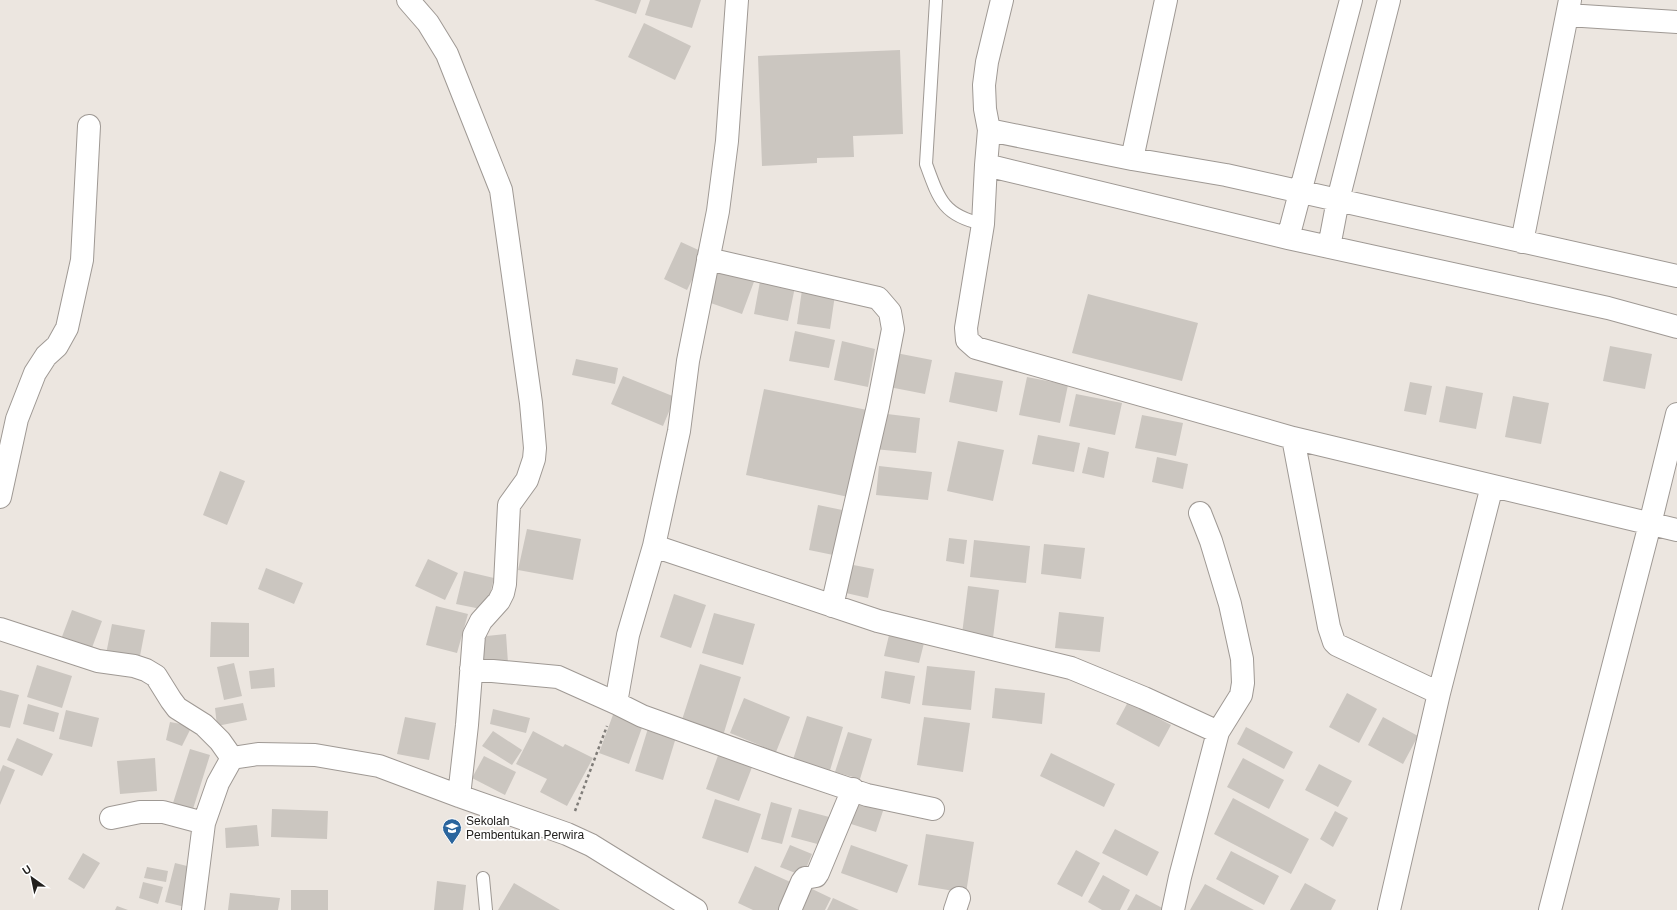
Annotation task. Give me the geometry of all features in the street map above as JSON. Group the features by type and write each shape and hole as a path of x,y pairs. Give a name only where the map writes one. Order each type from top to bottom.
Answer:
{"street":[{"path":"408,0 428,23 448,54 500,190 532,403 535,448 534,459 527,480 509,504 505,584 503,593 499,601 481,621 474,635 467,725 459,796"},
{"path":"616,703 628,635 654,546 679,430 688,361 718,211 728,141 737,0"},
{"path":"1002,0 987,62 984,85 985,108 989,130 983,224 966,328 967,340 976,348 1293,438 1677,530"},
{"path":"1132,159 1166,0"},
{"path":"1288,238 1351,0"},
{"path":"1329,247 1338,200 1389,0"},
{"path":"1522,242 1569,7 1677,22"},
{"path":"0,497 17,419 35,374 46,356 57,346 67,328 82,260 89,126"},
{"path":"989,130 1132,159 1226,175 1522,242 1676,272"},
{"path":"986,165 1288,238 1608,308 1677,328"},
{"path":"708,259 878,298 890,312 893,329 880,399 832,606"},
{"path":"1550,910 1677,414"},
{"path":"1293,438 1329,627 1334,642 1337,645 1439,693"},
{"path":"1389,910 1439,693 1492,486"},
{"path":"1173,910 1180,877 1218,732 1241,695 1243,683 1242,659 1230,604 1211,541 1200,513"},
{"path":"654,546 878,622 1071,668 1144,698 1218,732"},
{"path":"0,629 98,661 134,666 146,670 156,676 170,700 177,708 204,724 220,741 232,758"},
{"path":"471,669 558,677 642,716 784,767 853,789 867,795 933,809"},
{"path":"232,758 258,754 315,755 379,766 567,834 591,846 696,910"},
{"path":"193,910 204,823 218,783 232,758"},
{"path":"790,910 805,878 816,876 818,873 853,789"},
{"path":"111,818 140,812 163,812 204,823"}],"lane":[{"path":"936,0 926,164 935,190 947,209 966,220 983,224"},
{"path":"483,878 486,910"}],"path":[{"path":"567,834 616,703"}],"building":[{"path":"594,0 641,0 636,14"},
{"path":"650,0 701,0 692,28 645,15"},
{"path":"644,23 691,46 675,80 628,57"},
{"path":"900,50 903,134 853,136 854,157 817,158 817,163 762,166 758,56"},
{"path":"681,242 705,253 687,290 664,279"},
{"path":"717,266 755,279 742,314 705,301"},
{"path":"761,276 796,282 788,321 754,314"},
{"path":"802,290 835,295 830,329 797,324"},
{"path":"1088,294 1198,323 1182,381 1072,353"},
{"path":"795,331 835,340 829,368 789,361"},
{"path":"842,341 875,349 868,387 834,380"},
{"path":"1610,346 1652,354 1645,389 1603,381"},
{"path":"891,352 932,360 925,394 884,386"},
{"path":"576,359 618,368 615,384 572,375"},
{"path":"955,372 1003,381 997,412 949,402"},
{"path":"623,376 675,397 663,426 611,404"},
{"path":"1027,377 1068,385 1060,423 1019,415"},
{"path":"1410,382 1432,386 1426,415 1404,411"},
{"path":"1446,386 1483,393 1476,429 1439,422"},
{"path":"764,389 872,411 853,498 746,475"},
{"path":"1076,394 1122,403 1115,435 1069,426"},
{"path":"1513,396 1549,403 1541,444 1505,437"},
{"path":"879,413 920,418 916,453 874,449"},
{"path":"1142,415 1183,423 1176,456 1135,448"},
{"path":"1038,435 1080,443 1074,472 1032,464"},
{"path":"958,441 1004,450 993,501 947,491"},
{"path":"1088,447 1109,452 1104,478 1082,473"},
{"path":"1157,457 1188,464 1183,489 1152,482"},
{"path":"879,466 932,472 928,500 876,495"},
{"path":"220,471 245,481 227,525 203,515"},
{"path":"818,505 852,512 843,557 809,550"},
{"path":"527,529 581,539 573,580 518,570"},
{"path":"949,538 967,540 964,564 946,561"},
{"path":"974,540 1030,546 1026,583 970,577"},
{"path":"1044,544 1085,548 1081,579 1041,574"},
{"path":"428,559 458,573 445,600 415,586"},
{"path":"843,563 874,569 868,598 837,591"},
{"path":"266,568 303,583 294,604 258,589"},
{"path":"464,571 494,578 486,610 456,604"},
{"path":"968,586 999,590 993,638 962,634"},
{"path":"674,594 706,605 691,648 660,637"},
{"path":"436,606 468,614 457,653 426,645"},
{"path":"72,610 102,621 90,653 60,642"},
{"path":"1059,612 1104,617 1100,652 1055,648"},
{"path":"714,613 755,624 743,665 702,653"},
{"path":"211,622 249,623 249,657 210,657"},
{"path":"112,624 145,630 139,661 106,654"},
{"path":"890,631 925,639 919,663 884,656"},
{"path":"506,634 508,663 479,666 477,637"},
{"path":"234,663 242,696 224,700 217,667"},
{"path":"700,664 741,677 722,739 680,726"},
{"path":"37,665 72,676 62,708 27,697"},
{"path":"927,666 975,671 971,710 922,705"},
{"path":"274,668 275,687 251,689 249,671"},
{"path":"885,671 915,676 910,704 881,698"},
{"path":"995,688 1045,693 1042,724 992,718"},
{"path":"0,690 19,695 10,728 0,726"},
{"path":"1347,693 1377,709 1359,743 1329,727"},
{"path":"744,698 790,717 776,752 730,733"},
{"path":"1128,702 1171,725 1159,747 1116,724"},
{"path":"243,703 247,720 217,726 215,708"},
{"path":"28,704 59,713 54,732 23,724"},
{"path":"493,709 530,718 526,733 490,724"},
{"path":"66,710 99,718 92,747 59,739"},
{"path":"614,712 644,722 629,764 599,753"},
{"path":"807,716 843,727 828,777 791,766"},
{"path":"405,717 436,723 429,760 397,754"},
{"path":"924,717 970,723 963,772 917,765"},
{"path":"1383,717 1418,736 1403,764 1368,745"},
{"path":"170,722 192,726 182,746 166,740"},
{"path":"649,725 677,734 663,780 635,771"},
{"path":"1246,727 1293,752 1284,769 1237,744"},
{"path":"493,731 522,750 512,765 482,746"},
{"path":"533,731 563,747 565,744 593,758 567,806 540,792 547,779 516,764"},
{"path":"848,732 872,739 860,779 835,772"},
{"path":"17,738 53,754 42,776 7,760"},
{"path":"190,749 210,755 193,809 173,803"},
{"path":"720,750 754,762 739,801 706,789"},
{"path":"1051,753 1115,784 1104,807 1040,776"},
{"path":"484,756 516,772 505,795 472,778"},
{"path":"155,758 157,791 120,794 117,761"},
{"path":"1243,758 1284,780 1269,809 1227,787"},
{"path":"1319,764 1352,781 1338,807 1305,790"},
{"path":"3,765 15,770 0,805 0,772"},
{"path":"854,792 886,802 876,832 845,822"},
{"path":"1233,798 1309,839 1291,874 1214,834"},
{"path":"715,799 761,814 748,853 702,838"},
{"path":"771,802 792,808 782,844 761,839"},
{"path":"272,809 328,811 327,839 271,837"},
{"path":"799,809 833,818 825,846 791,837"},
{"path":"1335,811 1348,818 1333,847 1320,839"},
{"path":"257,825 259,846 226,848 225,828"},
{"path":"1115,829 1159,852 1147,876 1102,853"},
{"path":"926,834 974,842 966,893 918,885"},
{"path":"790,845 812,854 803,876 780,867"},
{"path":"851,845 908,865 897,893 841,873"},
{"path":"1076,850 1100,863 1082,897 1057,884"},
{"path":"1231,851 1279,876 1264,905 1216,879"},
{"path":"83,853 100,863 84,889 68,879"},
{"path":"175,863 195,868 185,907 165,902"},
{"path":"755,866 797,885 785,910 753,910 738,903"},
{"path":"147,867 168,871 166,882 144,878"},
{"path":"1103,875 1130,890 1120,910 1102,910 1088,902"},
{"path":"437,881 466,885 463,910 434,910"},
{"path":"143,882 163,887 158,904 139,898"},
{"path":"514,883 560,910 498,910"},
{"path":"1305,883 1336,900 1331,910 1290,910"},
{"path":"1205,884 1254,910 1190,910"},
{"path":"808,887 831,898 825,910 796,910"},
{"path":"291,890 328,890 328,910 291,910"},
{"path":"230,893 280,898 278,910 228,910"},
{"path":"1136,894 1166,910 1127,910"},
{"path":"833,898 859,910 827,910"},
{"path":"117,906 128,910 115,910"}],"place":[{"name":"Sekolah Pembentukan Perwira","path":"452,845"}]}
